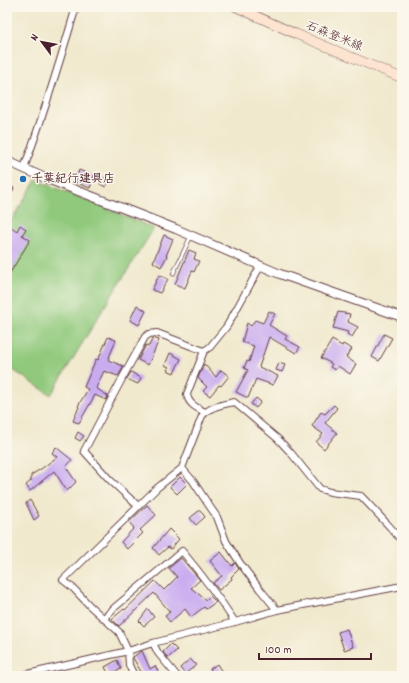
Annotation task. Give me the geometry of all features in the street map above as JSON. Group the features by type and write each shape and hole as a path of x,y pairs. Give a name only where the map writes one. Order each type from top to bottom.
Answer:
{"main road":[{"name":"石森登米線","path":"236,7 296,34 402,78"}],"street":[{"path":"24,168 50,93 76,7"},
{"path":"7,161 191,235 280,274 402,317"},
{"path":"205,412 190,403 187,399 187,394 204,351 210,347 227,326 261,265"},
{"path":"138,506 109,479 84,451 145,337 149,334 158,333 204,351"},
{"path":"134,676 129,665 128,650 119,632 63,580 157,488 182,468 202,416 205,412 214,407 234,402 278,439 320,488 330,492 361,496 402,541"},
{"path":"182,468 193,481 216,517 226,541 240,563 277,610"},
{"path":"104,618 182,551 208,582 235,622"},
{"path":"19,676 128,650 277,610 402,586"},
{"path":"153,643 158,653 178,676"}],"lane":[{"path":"173,274 191,235"}],"green space":[{"path":"36,180 153,228 51,395 7,366 7,228"}],"building":[{"path":"79,170 94,176 90,188 75,182"},
{"path":"104,178 109,180 106,187 100,184"},
{"path":"7,185 14,188 7,203"},
{"path":"20,225 26,229 22,235 30,240 7,278 7,233 11,227 17,231"},
{"path":"164,235 173,239 161,267 153,262"},
{"path":"189,250 196,253 194,259 199,261 194,272 192,271 185,288 175,284"},
{"path":"159,275 168,279 160,293 152,290"},
{"path":"137,305 146,311 139,325 130,320"},
{"path":"269,311 275,314 269,325 287,336 285,339 300,347 296,353 269,337 259,367 278,376 273,385 256,379 248,398 236,392 248,370 244,368 247,361 249,362 254,346 242,342 247,323 251,326 255,320 263,323"},
{"path":"338,312 350,314 348,322 358,327 352,337 347,334 348,332 333,328"},
{"path":"384,334 392,338 379,361 372,357"},
{"path":"108,337 116,340 108,360 123,366 123,368 118,376 104,371 96,388 108,396 106,400 95,395 79,423 73,421 79,407 78,406 88,389 84,387 96,359 98,360"},
{"path":"153,338 159,340 148,365 138,360 146,345 149,346"},
{"path":"332,340 342,346 343,344 352,349 346,357 356,364 350,374 338,366 335,370 330,367 332,364 321,358"},
{"path":"170,353 181,359 174,373 167,370 169,367 165,365"},
{"path":"279,363 285,365 282,372 276,370"},
{"path":"204,364 216,377 221,370 229,376 210,396 203,391 207,387 198,378"},
{"path":"131,372 141,378 138,384 127,379"},
{"path":"256,398 261,402 256,408 251,404"},
{"path":"334,405 337,408 325,423 337,433 324,449 316,442 323,434 312,426 321,412 325,414"},
{"path":"78,432 84,436 80,441 75,438"},
{"path":"56,447 72,460 66,467 76,482 67,491 54,471 30,491 26,485 31,481 31,475 57,457 52,453"},
{"path":"180,477 187,484 177,494 170,487"},
{"path":"30,500 39,516 34,520 26,503"},
{"path":"147,505 156,515 140,530 143,533 127,549 121,542 134,528 129,522"},
{"path":"200,510 205,517 196,525 190,518"},
{"path":"169,529 179,539 171,549 168,547 159,555 153,548"},
{"path":"221,552 232,566 235,563 239,569 231,577 232,579 219,590 213,583 222,576 210,561"},
{"path":"181,558 200,580 191,588 206,600 210,596 216,602 206,609 204,607 191,617 185,609 170,622 165,616 170,612 154,593 119,626 112,619 124,609 125,610 155,581 164,590 177,577 169,568"},
{"path":"148,609 154,617 144,626 139,621"},
{"path":"347,629 353,647 344,650 338,632"},
{"path":"171,644 177,650 168,658 163,652"},
{"path":"142,651 150,669 155,666 161,676 141,676 143,675 133,657"},
{"path":"190,659 196,665 185,674 180,668"},
{"path":"117,660 121,669 109,675 105,667"},
{"path":"217,664 227,676 216,676 210,669"}],"place":[{"name":"千葉紀行建具店","path":"23,179"}]}
